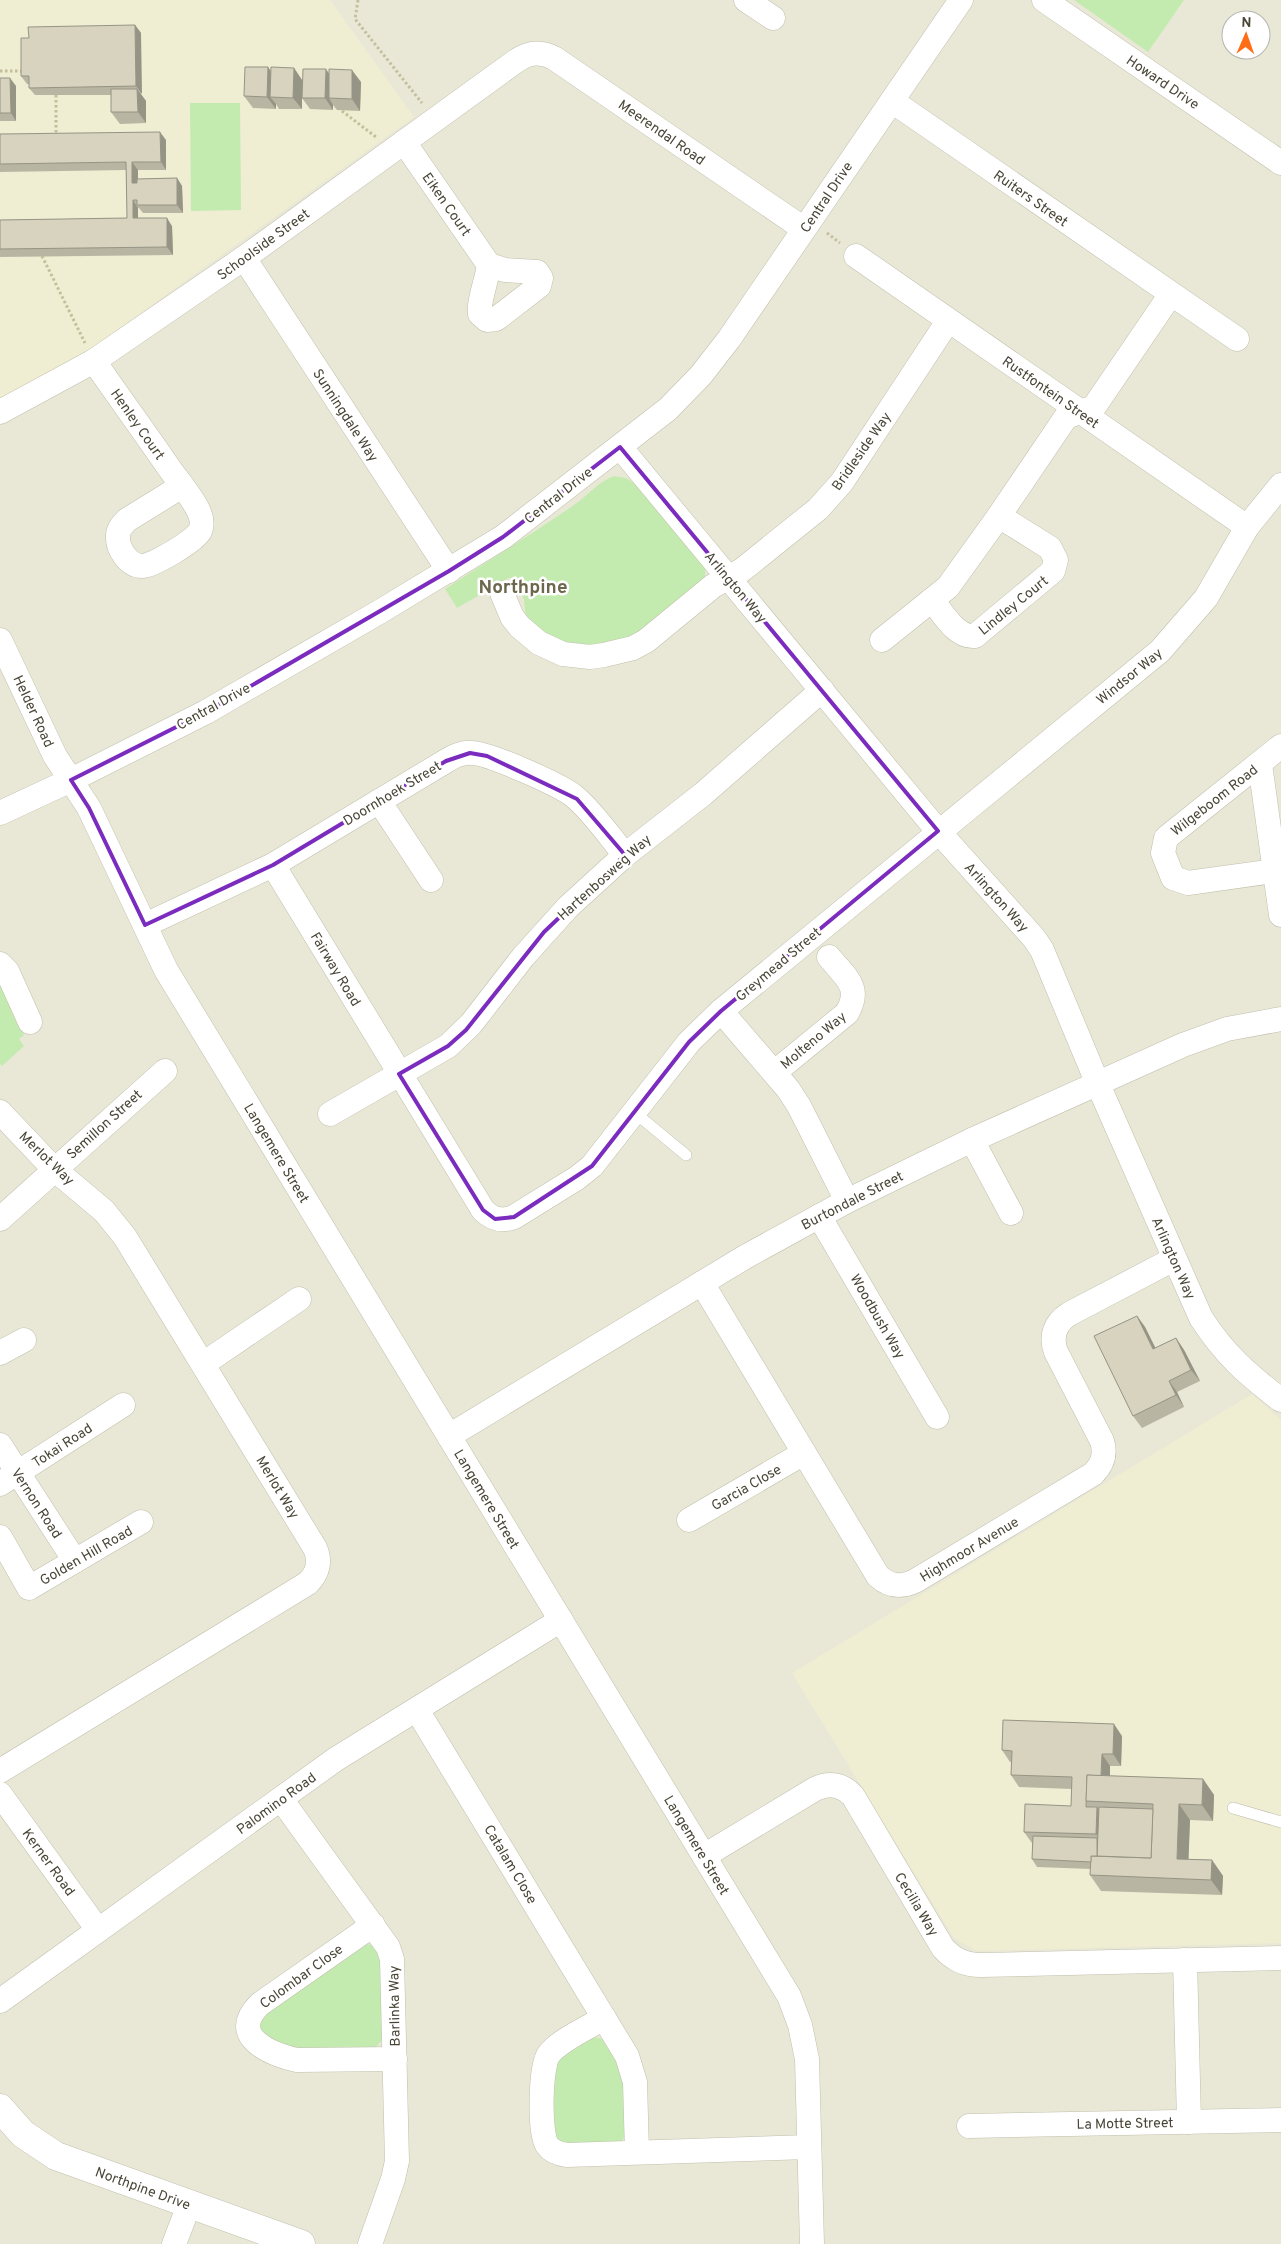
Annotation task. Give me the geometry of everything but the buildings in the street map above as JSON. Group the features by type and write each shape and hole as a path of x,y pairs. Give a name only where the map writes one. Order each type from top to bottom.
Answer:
{"street":[{"path":"746,0 772,18"},
{"name":"Central Drive","path":"0,813 71,780 206,712 449,571 503,537 668,409 701,375 729,339 961,0"},
{"name":"Howard Drive","path":"1044,0 1281,162"},
{"name":"Meerendal Road","path":"516,61 535,53 554,58 804,229"},
{"name":"Schoolside Street","path":"0,412 94,361 244,258 516,61"},
{"name":"Ruiters Street","path":"892,101 1236,339"},
{"name":"Eiken Court","path":"397,147 489,266"},
{"name":"Rustfontein Street","path":"856,256 1247,527"},
{"name":"Sunningdale Way","path":"244,258 449,571"},
{"path":"882,640 948,587 1066,417 1094,407 1170,294"},
{"name":"Bridleside Way","path":"502,593 512,617 520,627 539,643 563,654 590,657 619,652 646,642 713,586 742,570 818,509 842,482 948,321"},
{"name":"Henley Court","path":"94,361 182,486"},
{"name":"Arlington Way","path":"620,447 938,832 1034,938 1042,950 1097,1082 1201,1318 1213,1337 1237,1365 1281,1400"},
{"name":"Windsor Way","path":"938,832 1160,651 1206,598 1247,527 1281,485"},
{"name":"Lindley Court","path":"932,600 959,631 975,636 1053,571 1056,560 1050,548 999,516"},
{"name":"Helder Road","path":"0,640 55,756 71,780"},
{"name":"Hartenbosweg Way","path":"399,1074 458,1038 476,1019 544,932 568,906 625,855 703,794 822,690"},
{"name":"Wilgeboom Road","path":"1278,871 1188,883 1173,878 1163,852 1166,838 1281,746"},
{"name":"Doornhoek Street","path":"145,925 273,865 454,756 470,753 479,754 573,795 625,855"},
{"path":"1260,764 1278,871 1281,915"},
{"name":"Langemere Street","path":"71,780 89,808 166,970 796,2010 805,2042 807,2059 812,2244"},
{"path":"379,801 431,880"},
{"name":"Greymead Street","path":"495,1219 508,1220 514,1218 577,1178 592,1166 689,1042 721,1011 938,832"},
{"name":"Fairway Road","path":"273,865 483,1210 495,1219"},
{"name":"Molteno Way","path":"775,1072 846,1013 851,1006 854,994 853,987 829,957"},
{"path":"0,964 7,970 30,1022"},
{"name":"Molteno Way","path":"721,1011 775,1072 799,1106 847,1201"},
{"name":"Burtondale Street","path":"449,1436 702,1283 847,1201 1097,1082 1213,1033 1281,1019"},
{"name":"Semillon Street","path":"0,1219 165,1071"},
{"path":"330,1114 399,1074"},
{"name":"Merlot Way","path":"0,1112 54,1169 92,1200 115,1224 130,1244 315,1548 318,1560 316,1573 308,1583 0,1771"},
{"path":"972,1140 1011,1213"},
{"name":"Woodbush Way","path":"819,1216 937,1417"},
{"name":"Highmoor Avenue","path":"702,1283 878,1576 891,1584 899,1586 915,1581 1093,1474 1099,1468 1104,1454 1102,1440 1056,1352 1053,1336 1055,1329 1063,1318 1069,1314 1174,1259"},
{"path":"203,1364 299,1299"},
{"path":"0,1353 24,1340"},
{"name":"Tokai Road","path":"9,1479 123,1405"},
{"name":"Vernon Road","path":"0,1445 9,1479 75,1562"},
{"name":"Garcia Close","path":"689,1520 804,1453"},
{"name":"Golden Hill Road","path":"0,1537 29,1588 141,1522"},
{"name":"Palomino Road","path":"0,2001 336,1759 561,1620"},
{"name":"Catalam Close","path":"417,1710 627,2056 632,2070 637,2152"},
{"name":"Cecilia Way","path":"704,1856 815,1789 828,1784 835,1785 848,1791 853,1796 943,1948 962,1963 981,1965 1281,1958"},
{"name":"Kerner Road","path":"0,1794 98,1930"},
{"name":"Barlinka Way","path":"282,1799 373,1925 388,1947 392,1959 397,2161 393,2179 370,2244"},
{"name":"Colombar Close","path":"373,1925 260,2004 251,2015 249,2029 252,2037 262,2048 290,2059 311,2061 395,2059"},
{"path":"1185,1960 1189,2122"},
{"path":"604,2018 555,2048 546,2060 543,2073 544,2138 550,2148 560,2154 809,2147"},
{"name":"Northpine Drive","path":"0,2108 22,2134 56,2156 301,2244"},
{"name":"La Motte Street","path":"969,2126 1281,2120"},
{"path":"174,2244 189,2205"}],"lane":[{"path":"634,1112 686,1155"},
{"path":"1233,1808 1281,1822"}],"path":[{"path":"358,0 355,19 435,119"},
{"path":"0,71 26,71"},
{"path":"56,95 56,142"},
{"path":"342,110 381,141 397,147"},
{"path":"42,256 94,361"}],"highlighted area":[{"path":"620,447 938,831 721,1011 689,1042 592,1166 514,1217 495,1219 483,1210 399,1074 448,1046 466,1030 544,932 625,855 577,799 487,756 470,753 446,761 273,865 145,925 89,808 71,780 206,712 449,571 503,537"}],"shaded area":[{"path":"0,0 1281,0 1281,2244 0,2244"},
{"path":"0,0 330,0 414,117 89,350 0,400"},
{"path":"1252,1394 1281,1420 1281,1943 977,1951 954,1938 792,1673"}],"green space":[{"path":"1074,0 1184,0 1148,52"},
{"path":"190,103 240,103 241,210 191,211"},
{"path":"614,476 626,478 635,484 637,481 705,564 705,580 643,635 598,649 555,643 526,620 524,599 513,579 509,578 457,608 445,589 558,516 603,481"},
{"path":"0,983 24,1035 19,1039 24,1046 2,1066 0,1064"},
{"path":"365,1944 372,1945 381,1953 384,2038 373,2050 294,2052 259,2032 260,2018"},
{"path":"591,2037 605,2039 624,2074 625,2136 621,2142 569,2148 556,2141 550,2074 552,2063"}],"district":[{"name":"Northpine","path":"523,586"}]}
